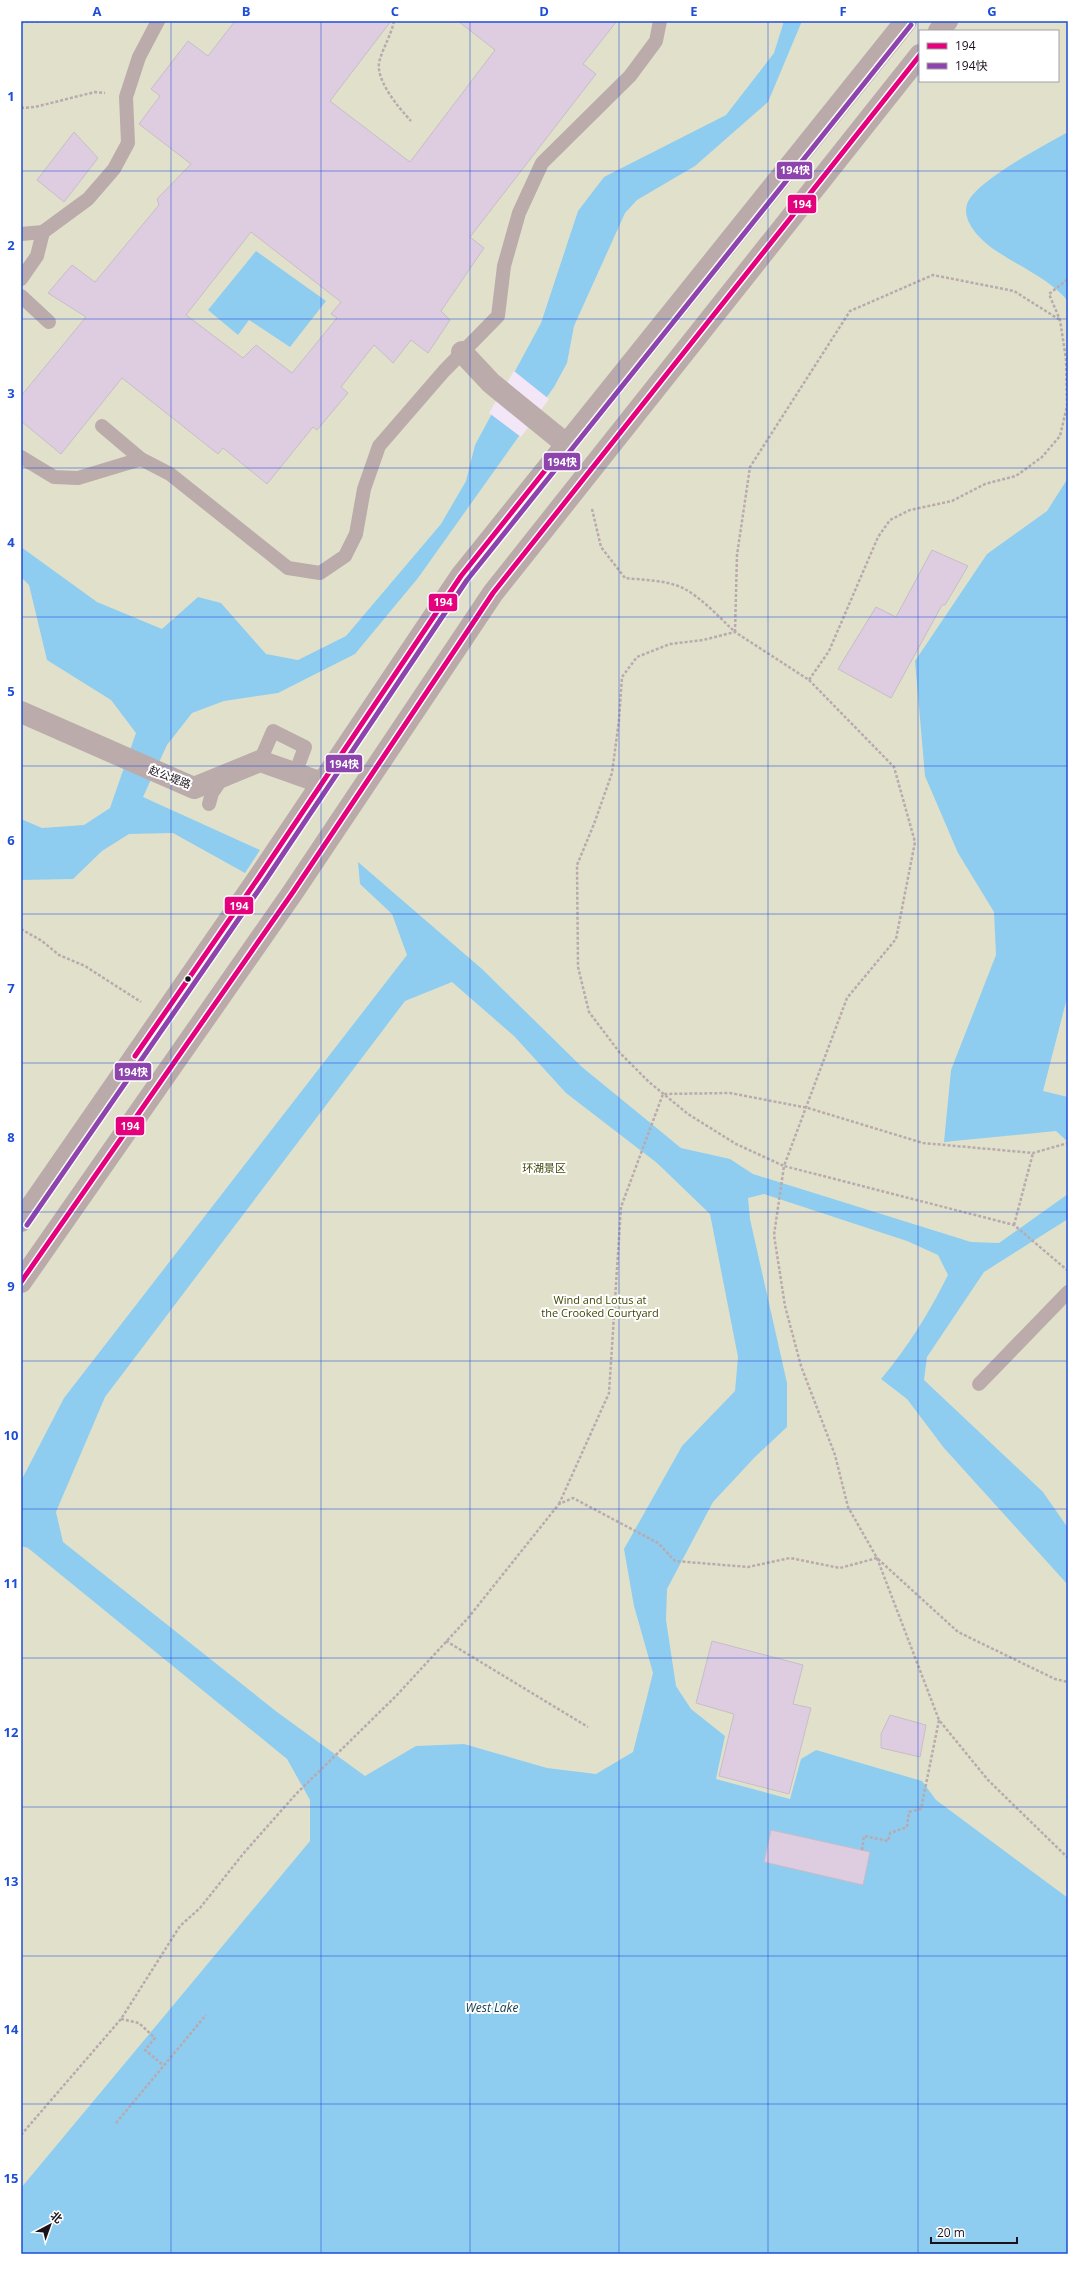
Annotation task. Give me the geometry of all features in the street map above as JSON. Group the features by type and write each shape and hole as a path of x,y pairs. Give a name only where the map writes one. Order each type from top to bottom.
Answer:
{"main road":[{"path":"21,1221 322,783 461,576 906,21"},
{"path":"940,30 947,21"},
{"path":"21,1282 293,892 493,593 919,56"}],"street":[{"path":"462,352 491,383 566,444"},
{"name":"赵公堤路","path":"21,712 194,788 260,761"},
{"path":"260,761 322,783"}],"lane":[{"path":"21,234 43,232 88,199 114,169 128,143 126,97 139,57 158,21"},
{"path":"102,426 141,458 170,474 288,568 320,573 345,556 356,534 364,489 379,446 462,352 498,316 504,266 519,213 542,163 630,76 656,41 660,21"},
{"path":"21,279 37,256 43,232"},
{"path":"21,296 49,322"},
{"path":"21,457 54,476 78,478 141,458"},
{"path":"260,761 273,731 305,747 295,774"},
{"path":"209,804 212,793 226,774"},
{"path":"979,1384 1068,1292"}],"path":[{"path":"21,22 48,21"},
{"path":"394,21 391,36 379,60 382,81 411,121"},
{"path":"21,108 35,107 95,92 126,97"},
{"path":"736,632 737,555 750,467 850,311 933,275 1014,291 1060,320"},
{"path":"809,680 829,651 878,537 890,520 910,510 952,501 985,484 1016,476 1042,457 1060,436 1067,406 1066,359 1060,320 1049,294 1068,279"},
{"path":"576,488 590,502 601,547 624,578 655,581 682,588 711,610 736,632 809,680 894,767 915,842 896,939 848,998 808,1108 784,1166 774,1235 785,1306 801,1366 835,1455 848,1507 877,1558 939,1720 988,1780 1068,1858"},
{"path":"736,632 664,646 637,657 622,676 620,720 612,773 594,824 577,865 578,967 589,1012 620,1053 663,1094 688,1114 736,1144 784,1166 1014,1225 1068,1270"},
{"path":"21,929 42,941 59,955 85,966 163,1016"},
{"path":"663,1094 730,1093 808,1108 922,1143 1033,1153 1068,1142"},
{"path":"21,2135 121,2019 180,1926 200,1908 243,1854 296,1794 396,1696 468,1618 559,1504 609,1393 621,1207 663,1094"},
{"path":"1014,1225 1033,1153"},
{"path":"559,1504 574,1498 658,1542 675,1561 748,1567 790,1558 840,1568 877,1558"},
{"path":"877,1558 958,1632 1055,1679 1068,1682"},
{"path":"446,1642 588,1727"},
{"path":"862,1850 864,1836 888,1841 890,1833 907,1827 909,1812 921,1809 939,1720"},
{"path":"116,2122 162,2065 206,2015"},
{"path":"121,2019 139,2023 155,2038 145,2050 162,2065"}],"green space":[{"name":"环湖景区","path":"21,21 1068,21 1068,2254 21,2254"}],"water":[{"path":"784,21 802,21 768,102 695,166 637,200 625,213 574,326 567,363 554,387 418,578 355,654 278,693 224,701 192,713 167,745 143,797 260,850 245,873 173,833 129,834 102,851 73,879 21,880 21,819 42,828 84,825 110,808 136,733 111,700 47,660 29,585 21,577 21,547 97,602 162,629 198,597 221,603 266,654 298,660 346,636 441,524 466,481 475,445 541,323 578,211 604,177 726,115 774,53"},
{"path":"1068,132 1068,301 1061,293 1044,280 998,252 980,238 970,225 966,211 967,204 973,195 983,185 1028,154"},
{"path":"256,251 326,301 290,347 249,320 238,335 208,310"},
{"path":"1068,478 1068,994 1043,1091 1068,1097 1068,1142 1056,1131 944,1142 951,1070 996,955 994,912 958,853 925,776 915,661 987,554 1047,511"},
{"name":"West Lake","path":"358,862 482,969 582,1067 681,1148 730,1159 753,1174 971,1242 999,1243 1068,1194 1068,1219 984,1272 927,1357 924,1380 1043,1492 1068,1528 1068,1585 944,1448 907,1399 881,1379 918,1329 948,1275 938,1255 907,1241 764,1194 748,1198 750,1219 787,1383 787,1427 755,1457 713,1502 667,1589 666,1620 676,1686 691,1709 725,1736 716,1779 790,1799 801,1759 816,1750 922,1781 936,1800 1068,1898 1068,2254 21,2254 21,2188 310,1841 310,1800 287,1759 28,1548 21,1546 21,1481 64,1398 407,955 392,914 360,884","holes":["452,982 514,1036 566,1093 657,1163 710,1214 738,1357 735,1391 682,1446 624,1549 634,1606 653,1673 633,1752 596,1774 547,1768 464,1744 416,1746 365,1776 277,1712 63,1542 56,1512 105,1397 405,1001"]}],"pier":[{"path":"514,371 549,399 521,437 489,413"}],"building":[{"path":"235,21 391,21 330,101 410,162 495,50 458,21 617,21 583,64 596,74 470,237 484,248 441,311 450,320 428,353 411,340 393,363 374,345 341,387 348,393 317,430 313,427 267,484 223,448 218,454 122,378 61,454 21,421 21,396 86,317 48,293 72,265 95,282 159,205 157,199 191,164 139,124 160,96 151,89 188,41 208,56","holes":["251,232 341,302 331,314 337,318 292,373 256,345 243,358 186,315"]},
{"path":"74,132 98,158 64,202 37,180"},
{"path":"932,550 968,566 945,605 942,605 891,698 838,669 876,607 896,617"},
{"path":"712,1641 803,1665 793,1704 811,1708 789,1794 719,1776 734,1714 696,1703"},
{"path":"890,1715 926,1725 920,1757 881,1748 881,1734"},
{"path":"771,1830 870,1852 863,1885 764,1862"}],"transit line":[{"name":"194快","path":"27,1225 265,881 467,580 911,25"},
{"name":"194","path":"21,1282 293,892 493,593 919,56"},
{"name":"194","path":"135,1056 259,877 461,576 555,458"}],"park label":[{"name":"Wind and Lotus at the Crooked Courtyard","path":"600,1306"}]}
